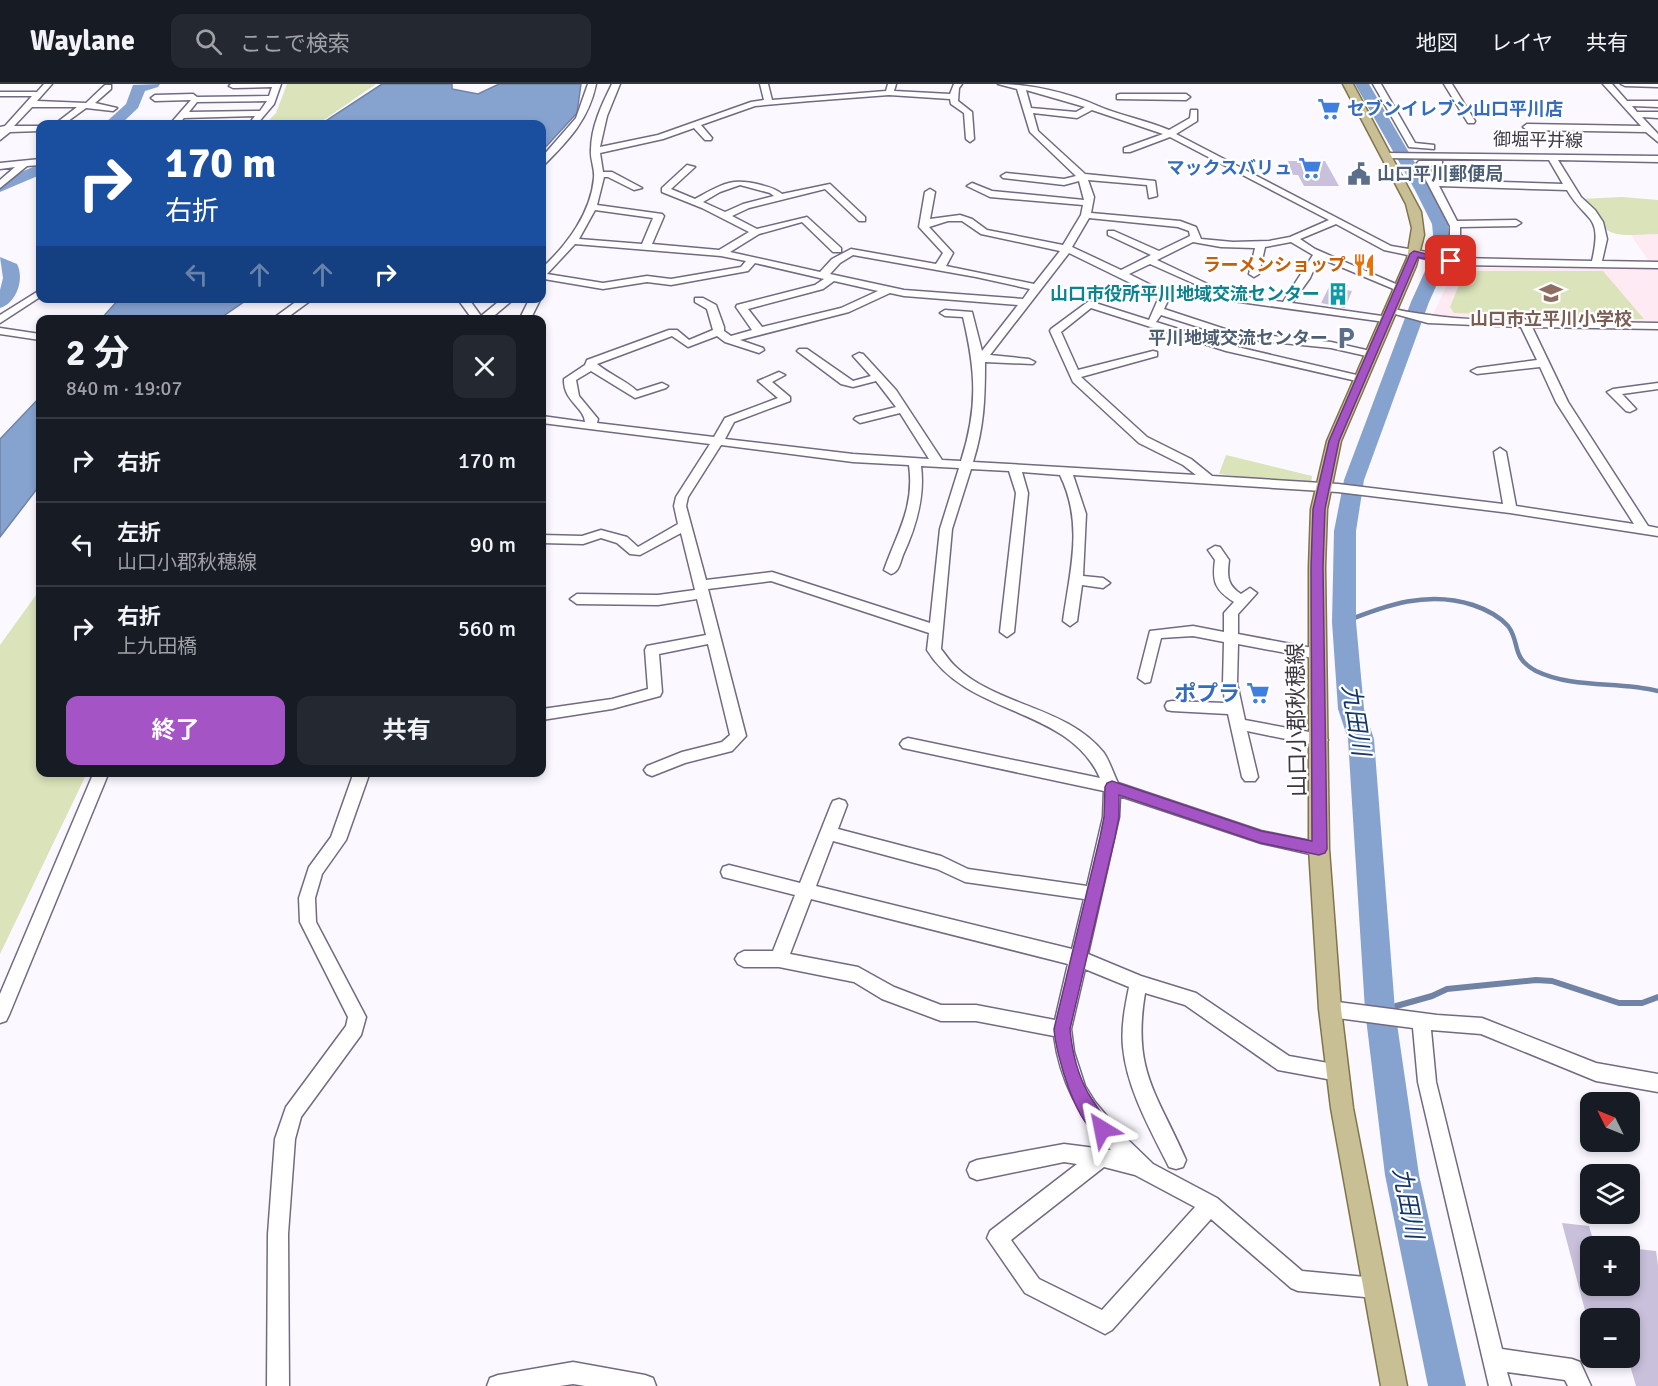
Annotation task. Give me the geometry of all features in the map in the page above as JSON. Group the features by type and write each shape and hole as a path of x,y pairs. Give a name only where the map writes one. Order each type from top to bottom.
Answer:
{"main road":[{"name":"山口小郡秋穂線","path":"1348,84 1391,155 1418,217 1420,255 1400,288 1392,315 1371,354 1334,441 1330,488 1319,509 1317,567 1319,849 1330,1009 1342,1108 1394,1386"}],"street":[{"path":"0,137 4,129 48,84"},
{"path":"170,84 175,84"},
{"path":"218,114 222,100 230,94 233,85 275,84 273,98 257,120"},
{"path":"546,158 575,127 586,111 592,84"},
{"path":"546,274 572,241 591,207 599,175 595,151 599,131 616,84"},
{"path":"764,84 769,103"},
{"path":"958,84 953,98 954,102 968,112 970,139"},
{"path":"1002,84 1038,90 1093,106 1171,135 1338,220 1377,244 1453,261 1658,265"},
{"path":"1377,84 1412,145 1444,148 1452,162 1422,163 1455,224 1453,261"},
{"path":"1448,84 1471,121"},
{"path":"1606,84 1658,139"},
{"path":"1625,84 1658,85"},
{"path":"65,120 108,87"},
{"path":"595,151 660,137 754,104 890,88 953,98"},
{"path":"981,360 1067,248 1086,215 1089,197 1082,177 1034,132 1021,88"},
{"path":"0,94 39,94"},
{"path":"1128,118 1119,94 1186,97"},
{"path":"155,98 193,97 195,100 222,100 273,98"},
{"path":"178,120 195,100"},
{"path":"1626,103 1658,104"},
{"path":"30,104 113,108"},
{"path":"1027,110 1077,115 1093,106"},
{"path":"1127,150 1171,135 1194,119 1194,112"},
{"path":"182,115 264,113"},
{"path":"1635,114 1658,115"},
{"path":"1112,126 1128,118"},
{"path":"696,125 708,138"},
{"path":"1527,127 1649,129"},
{"path":"4,129 36,129"},
{"name":"御堀平井線","path":"1391,155 1658,159"},
{"path":"1552,157 1577,199 1592,212 1598,222 1602,240 1596,264"},
{"path":"0,166 36,162"},
{"path":"0,185 24,164"},
{"path":"690,167 665,190 756,231"},
{"path":"599,175 609,174 637,188"},
{"path":"1006,176 1064,182 1082,177 1152,183 1152,196"},
{"path":"984,178 974,187 990,194 1088,203"},
{"path":"696,202 717,190 740,182 773,191 780,197"},
{"path":"1434,183 1570,187"},
{"path":"706,223 746,206 827,186 862,219"},
{"path":"930,192 924,227 948,253 939,268"},
{"path":"1033,210 1042,197"},
{"path":"591,207 659,216 645,248"},
{"path":"1086,215 1180,224 1193,229 1197,241 1226,245 1261,245 1293,239 1338,220"},
{"path":"926,223 959,217 968,220 975,228 984,232 1022,235 1067,248 1165,296 1153,323"},
{"path":"721,254 756,231 808,218 837,250"},
{"path":"1455,224 1498,228 1516,224"},
{"path":"1111,233 1216,291 1238,299 1460,323 1524,322 1658,326"},
{"path":"1121,274 1195,237"},
{"path":"1293,239 1322,256 1400,288"},
{"path":"572,241 645,248 698,247 752,261 904,293 1026,302"},
{"path":"1254,274 1261,245"},
{"path":"759,331 741,307 819,287 836,261 851,252 1037,288"},
{"path":"1286,305 1305,278 1314,258 1322,256"},
{"path":"546,275 603,286 647,279 671,282 744,269 752,261"},
{"path":"729,340 845,310 888,290"},
{"path":"0,320 36,296"},
{"path":"699,300 712,307 719,327 718,332"},
{"path":"284,315 302,303"},
{"path":"466,303 477,315"},
{"path":"488,315 503,303"},
{"path":"1208,479 1187,462 1143,440 1077,380 1055,331 1089,304 1230,349 1361,379"},
{"path":"1158,311 1233,335 1331,345 1371,354"},
{"path":"945,313 968,314 981,360 978,415 968,464 946,529 934,650 942,664 977,689 1043,717 1082,741 1097,755 1105,768 1112,787 1111,817 1062,1029 1064,1048 1082,1099 1110,1138 1146,1170"},
{"path":"1524,322 1562,402 1651,531"},
{"path":"0,331 36,337"},
{"path":"590,425 592,419 589,412 574,399 569,384 570,379 591,366 591,362 673,332 687,344 718,332"},
{"path":"718,332 729,340 755,349 736,356"},
{"path":"803,351 844,382 853,384 880,377"},
{"path":"1074,375 1153,354"},
{"path":"859,356 880,377 937,462"},
{"path":"981,360 1029,362"},
{"path":"1477,371 1543,363"},
{"path":"591,366 602,374 610,375 618,384 623,384 636,398 662,386"},
{"path":"652,770 682,758 727,747 738,736 680,506 682,497 729,420 786,399 760,383 779,375"},
{"path":"1630,409 1613,392 1658,386"},
{"path":"860,419 902,409"},
{"path":"546,420 853,458 1330,488 1510,508 1651,531"},
{"path":"1500,452 1510,508"},
{"path":"891,570 896,553 902,544 913,507 917,475 914,461"},
{"path":"1007,632 1022,493 1014,467"},
{"path":"1064,470 1076,496 1080,513 1070,621"},
{"path":"546,539 583,540 600,534 622,540 635,551 640,551 684,526"},
{"path":"1215,550 1222,560 1220,576 1225,590 1246,597 1231,613 1232,637 1228,665 1233,709 1239,724 1250,777"},
{"path":"577,599 643,600 772,576 935,630"},
{"path":"1075,579 1103,583"},
{"path":"1145,678 1155,634 1193,632 1232,637 1318,654"},
{"path":"546,715 612,704 655,692 652,650 714,638"},
{"path":"1172,706 1233,709"},
{"path":"1239,724 1320,740"},
{"path":"908,744 1112,787 1261,837 1319,849"},
{"path":"0,1015 100,777"},
{"path":"278,1386 278,1233 285,1139 293,1113 355,1029 357,1017 308,922 308,898 315,872 338,840 360,777"},
{"path":"779,959 838,805"},
{"path":"829,833 941,863 965,874 1095,894"},
{"path":"729,872 1080,959 1138,983 1190,999 1285,1064 1338,1072"},
{"path":"744,959 779,959 858,975 888,993 941,1013 976,1013 1062,1029"},
{"path":"1138,983 1131,1030 1133,1059 1149,1106 1176,1160"},
{"path":"1330,1009 1482,1026 1596,1072 1658,1083"},
{"path":"1415,1020 1427,1082 1500,1386"},
{"path":"976,1170 1064,1153 1101,1156 1146,1170 1210,1205 1298,1281 1376,1288"},
{"path":"1101,1156 998,1238 1032,1286 1105,1323 1210,1205"},
{"path":"1494,1359 1572,1370 1580,1386"},
{"path":"498,1386 573,1373 645,1386"}],"shaded area":[{"path":"1658,234 1658,262 1649,262 1631,235"},
{"name":"山口市立平川小学校","path":"1455,268 1658,269 1658,321 1473,320 1432,316"}],"green space":[{"path":"287,84 376,84 324,120 269,120 276,113"},
{"path":"1622,197 1658,200 1658,234 1629,235 1612,232 1598,222 1580,199"},
{"name":"山口市立平川小学校","path":"1472,271 1603,271 1644,319 1538,319 1515,315 1454,313 1450,307 1464,273"},
{"path":"1226,455 1312,476 1311,485 1219,474"},
{"path":"36,595 36,777 85,777 0,954 0,645"}],"water":[{"path":"382,84 452,84 452,89 478,94 499,84 581,84 577,113 546,147 546,120 327,120"},
{"path":"115,303 242,303 225,315 105,315"},
{"path":"36,401 36,490 0,537 0,439"}],"building":[{"name":"マックスバリュ","path":"1288,161 1325,161 1339,186 1304,186 1298,175 1293,175"},
{"name":"山口市役所平川地域交流センター","path":"1332,281 1348,285 1346,290 1352,291 1345,308 1321,303"},
{"path":"1562,1223 1589,1226 1592,1236 1580,1236 1580,1291"},
{"path":"1640,1249 1656,1251 1658,1386 1636,1386 1631,1368 1640,1368 1640,1308 1584,1308 1581,1296 1640,1296"}],"waterway":[{"path":"117,120 135,100 138,88 153,84"},
{"name":"九田川","path":"1362,84 1424,192 1440,224 1441,234 1439,256 1434,271 1420,302 1354,480 1345,531 1344,622 1351,709 1361,739 1380,1010 1402,1175 1447,1386"},
{"path":"0,187 36,171"},
{"path":"0,262 11,268 12,278 6,296 0,303"},
{"path":"1344,622 1391,605 1423,599 1456,601 1473,605 1504,622 1512,632 1522,660 1536,671 1550,677 1581,683 1628,686 1658,691"},
{"path":"1382,1010 1432,996 1447,989 1536,980 1552,981 1619,1003 1642,1003 1658,997"}],"place":[{"name":"セブンイレブン山口平川店","path":"1329,109"},
{"name":"マックスバリュ","path":"1310,168"},
{"name":"山口平川郵便局","path":"1359,174"},
{"name":"ラーメンショップ","path":"1364,265"},
{"name":"山口市立平川小学校","path":"1551,293"},
{"name":"山口市役所平川地域交流センター","path":"1338,294"},
{"name":"平川地域交流センター","path":"1346,338"},
{"name":"ポプラ","path":"1258,693"}],"route":[{"path":"1102,1129 1082,1099 1072,1075 1064,1048 1062,1029 1107,837 1111,817 1112,787 1261,837 1319,849 1317,567 1319,509 1326,470 1334,441 1414,254 1451,261"}]}
